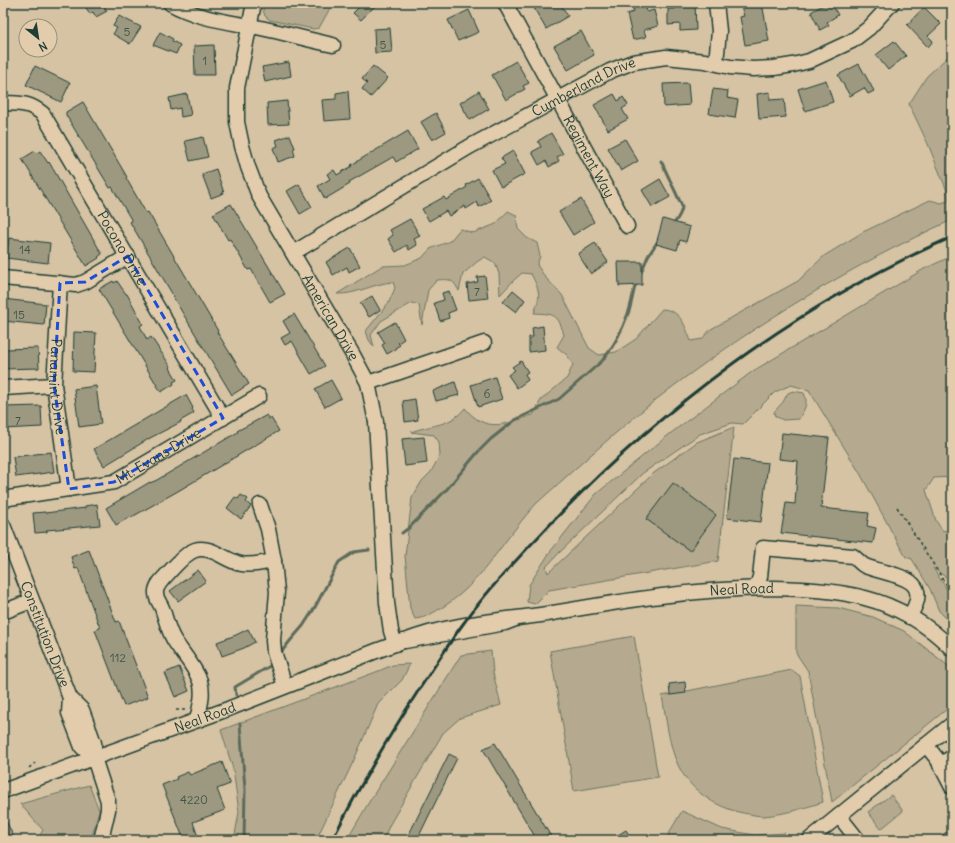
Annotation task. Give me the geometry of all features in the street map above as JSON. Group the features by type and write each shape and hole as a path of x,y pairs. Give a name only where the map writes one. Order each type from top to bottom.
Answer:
{"street":[{"path":"170,3 187,11 206,17 332,45"},
{"name":"American Drive","path":"254,3 237,88 237,122 242,146 259,196 368,383 376,422 387,603 391,631 400,642"},
{"name":"Regiment Way","path":"505,3 627,226"},
{"path":"716,3 719,31 716,63"},
{"name":"Cumberland Drive","path":"293,254 469,147 610,71 633,62 666,57 753,69 774,68 808,61 858,37 869,28 892,3"},
{"name":"Pocono Drive","path":"3,103 25,104 34,107 43,114 223,418"},
{"path":"3,278 76,285 85,282 128,256"},
{"name":"Panamint Drive","path":"60,283 54,385 69,489"},
{"path":"368,383 484,343"},
{"path":"3,388 54,385"},
{"name":"Mt. Evans Drive","path":"3,500 114,482 259,396"},
{"path":"260,505 268,529 274,561 277,592 273,640 276,658 285,686"},
{"name":"Constitution Drive","path":"3,525 70,698 82,710 94,743 94,758 108,801 108,810 100,840"},
{"path":"756,588 760,577 763,548 853,556 864,565 907,579 915,585 919,595 915,607 909,617"},
{"path":"197,720 202,691 200,680 171,635 162,607 156,598 158,585 179,562 194,550 203,549 239,564 248,565 274,561"},
{"name":"Neal Road","path":"3,791 197,720 420,635 506,619 693,592 756,588 800,589 844,593 875,601 909,617 932,631 952,649"},
{"path":"3,612 32,601"},
{"path":"809,840 952,724"},
{"path":"926,744 938,760 952,786"},
{"path":"940,765 952,757"},
{"path":"839,816 858,840"}],"path":[{"path":"897,507 944,581 949,588 952,589"}],"highlighted area":[{"path":"128,256 223,418 114,482 69,489 54,385 60,283 85,282"}],"shaded area":[{"path":"265,3 333,3 319,28 313,29 270,20 265,16 263,10"},
{"path":"952,53 952,220 879,255 809,295 741,338 675,385 622,427 538,502 483,571 455,599 426,616 415,619 410,608 405,556 412,498 422,481 431,472 440,455 439,442 434,435 411,432 447,422 453,419 465,408 481,421 497,425 533,415 541,400 567,378 573,365 567,355 557,347 564,335 560,323 555,316 534,313 538,302 538,289 531,274 522,273 500,295 499,274 495,263 485,257 463,274 459,291 455,284 451,281 437,280 428,290 422,325 419,305 412,303 381,321 371,335 374,347 369,340 366,331 389,302 395,288 393,282 379,284 351,293 337,294 382,266 405,265 422,258 430,249 450,241 460,229 473,233 496,224 508,211 516,215 518,229 527,238 537,243 540,256 537,265 545,277 562,295 589,348 599,355 616,352 636,339 662,309 674,312 678,316 691,341 702,339 711,329 798,281 824,256 863,232 930,200 941,203 948,201 947,191 928,144 909,104 927,76"},
{"path":"952,256 952,477 934,478 926,490 936,521 943,531 952,529 952,573 947,578 933,568 950,594 952,600 952,624 939,611 930,589 912,559 906,557 861,475 809,390 791,385 775,392 743,424 732,423 700,434 643,473 546,567 548,573 654,473 697,442 734,427 718,561 549,590 535,604 527,602 529,585 550,552 596,494 671,433 753,371 924,269"},
{"path":"793,391 804,393 806,400 799,419 783,420 775,416 774,412 783,402 788,393"},
{"path":"796,606 838,608 873,617 904,631 952,669 952,705 832,802 808,671 796,653"},
{"path":"634,636 658,777 574,791 550,651"},
{"path":"491,651 493,673 501,705 460,718 443,733 390,824 383,840 347,840 369,802 461,655"},
{"path":"410,664 402,680 378,704 354,760 316,840 234,840 239,812 233,769 221,730 393,665"},
{"path":"792,670 800,676 823,802 802,809 762,816 728,809 708,799 691,785 679,767 668,732 662,696"},
{"path":"89,785 99,810 91,840 37,840 43,830 20,804"},
{"path":"891,795 903,811 881,829 868,812"},
{"path":"682,811 722,829 754,835 785,833 780,840 667,840 669,833"}],"building":[{"path":"83,3 102,3 107,11 96,17 93,12 90,14"},
{"path":"353,3 378,3 361,20 353,13 358,8"},
{"path":"544,3 560,3 568,16 546,29 534,8"},
{"path":"695,3 696,30 680,31 680,24 668,25 668,9 675,9 675,4"},
{"path":"740,3 762,3 769,41 745,45 740,17 744,16"},
{"path":"826,3 831,3 838,15 827,22 829,25 820,30 811,12"},
{"path":"645,5 647,12 654,10 658,26 644,30 646,37 633,40 627,14 634,12 633,8"},
{"path":"924,7 941,24 928,36 933,41 928,47 907,25"},
{"path":"469,10 479,32 458,41 448,20"},
{"path":"119,16 141,27 130,44 113,34 117,28 113,26"},
{"path":"390,28 392,52 375,53 374,29"},
{"path":"581,31 594,55 568,70 554,46"},
{"path":"160,32 173,39 172,41 180,45 176,54 153,45"},
{"path":"894,41 906,56 888,70 876,55"},
{"path":"214,45 215,75 195,75 194,46"},
{"path":"516,61 529,83 523,86 525,89 506,100 492,75"},
{"path":"289,62 291,76 265,82 262,67"},
{"path":"859,64 874,91 868,94 864,88 850,96 838,75"},
{"path":"35,66 70,83 61,102 26,85"},
{"path":"373,66 388,78 371,97 362,89 367,83 362,79"},
{"path":"826,80 833,102 805,111 798,89"},
{"path":"688,83 690,105 664,107 663,84"},
{"path":"713,89 728,91 727,98 738,100 735,118 709,114"},
{"path":"348,91 350,119 324,121 322,100 336,99 336,93"},
{"path":"479,91 489,109 470,120 460,103"},
{"path":"770,92 770,100 784,99 786,117 759,119 757,94"},
{"path":"187,94 191,115 181,117 180,108 171,110 169,98"},
{"path":"614,94 618,101 623,97 628,105 622,109 628,119 608,130 594,105"},
{"path":"287,101 289,124 268,125 267,103"},
{"path":"83,102 127,177 126,178 146,213 148,212 218,331 217,332 249,384 232,395 173,297 130,222 132,221 112,187 110,188 66,115 66,112"},
{"path":"436,113 446,132 432,140 421,122"},
{"path":"408,131 418,149 396,162 393,157 349,182 350,184 325,199 318,186 330,179 327,174 334,170 337,175"},
{"path":"551,133 563,154 557,157 559,161 549,167 546,161 539,165 532,152 541,147 538,141"},
{"path":"290,135 295,148 293,149 295,156 278,162 273,148 278,146 276,140"},
{"path":"203,137 208,157 190,161 185,141"},
{"path":"625,139 638,161 621,171 608,148"},
{"path":"35,151 37,153 40,151 48,163 49,162 102,254 98,257 99,258 86,266 22,159"},
{"path":"513,151 525,174 501,187 492,170 505,164 501,158"},
{"path":"216,169 224,193 211,198 202,174"},
{"path":"478,178 491,200 479,207 477,202 466,209 465,206 449,216 446,211 429,221 422,209 444,197 446,200"},
{"path":"660,179 670,197 652,207 642,190"},
{"path":"299,184 312,207 300,214 287,191"},
{"path":"581,199 594,222 573,235 559,212"},
{"path":"231,204 285,294 270,302 251,269 248,270 213,214"},
{"path":"410,219 420,236 414,239 417,245 409,250 407,245 396,252 388,239 393,235 390,230"},
{"path":"663,219 690,227 686,242 680,240 677,250 656,244"},
{"path":"9,238 50,243 48,263 6,258"},
{"path":"595,243 608,262 591,274 578,254"},
{"path":"350,248 360,266 349,272 347,267 333,275 326,262"},
{"path":"618,262 642,262 642,285 619,286"},
{"path":"485,276 488,298 469,300 467,284 478,282 477,277"},
{"path":"113,281 114,283 117,281 127,294 143,324 140,326 147,340 151,337 171,367 170,368 177,380 173,382 174,384 161,392 99,289"},
{"path":"513,290 525,300 516,312 503,302"},
{"path":"449,291 456,310 448,313 449,318 440,321 434,303 444,300 442,293"},
{"path":"372,296 380,310 369,317 360,303"},
{"path":"3,299 46,304 44,325 3,321"},
{"path":"294,314 325,366 311,374 292,341 285,345 281,338 290,333 283,321"},
{"path":"395,322 404,339 398,343 400,345 395,348 396,349 387,354 382,345 385,343 378,332"},
{"path":"543,326 545,350 529,352 529,337 533,337 532,328"},
{"path":"74,332 96,333 94,372 73,371"},
{"path":"38,348 39,368 3,369 3,349"},
{"path":"521,361 528,372 525,374 528,380 517,388 508,375 515,370 512,367"},
{"path":"495,377 502,399 478,407 471,385"},
{"path":"331,380 341,398 325,407 315,389"},
{"path":"455,382 459,395 436,401 433,391"},
{"path":"96,386 101,424 79,427 74,389"},
{"path":"186,395 194,413 104,466 94,449"},
{"path":"415,399 418,420 405,422 403,401"},
{"path":"41,406 42,427 3,429 3,407"},
{"path":"267,415 269,419 271,418 279,431 178,491 116,525 106,508 150,482 157,480 238,432 237,431"},
{"path":"782,433 829,438 821,508 869,513 867,526 876,528 873,543 781,533 786,503 795,504 798,461 779,459"},
{"path":"424,437 427,463 405,466 402,439"},
{"path":"51,452 54,472 16,477 13,457"},
{"path":"734,459 768,463 761,522 727,518"},
{"path":"673,483 716,515 690,551 646,519"},
{"path":"241,495 248,499 246,502 251,506 241,519 227,508 235,497 238,499"},
{"path":"97,504 100,525 47,530 47,532 35,533 33,513 85,508 85,506"},
{"path":"89,550 116,622 119,621 148,697 124,706 95,630 100,628 78,568 75,569 71,557"},
{"path":"198,570 206,581 178,601 170,591"},
{"path":"248,629 255,642 244,648 222,656 217,642"},
{"path":"179,667 189,691 175,697 165,673"},
{"path":"685,682 686,693 670,695 669,684"},
{"path":"495,743 553,840 537,840 483,749"},
{"path":"449,754 457,758 417,840 406,840"},
{"path":"222,762 230,784 217,789 225,810 193,822 199,840 184,840 162,785 177,779 176,777 188,772 190,775"},
{"path":"3,814 15,840 3,840"},
{"path":"626,830 632,840 610,840"}],"waterway":[{"path":"661,161 682,206 680,214 673,225"},
{"path":"641,273 648,256 658,241"},
{"path":"402,533 410,527 447,489 491,439 515,420 559,399 602,361 614,344 624,324 630,308 636,283"},
{"path":"279,655 303,626 314,609 339,562 354,552 369,550"},
{"path":"236,695 235,687 273,663"},
{"path":"240,724 245,789 244,840"}],"railway":[{"path":"332,840 382,749 409,705 460,629 481,600 511,566 586,488 632,445 681,403 732,364 784,328 838,295 894,264 952,237"}]}
